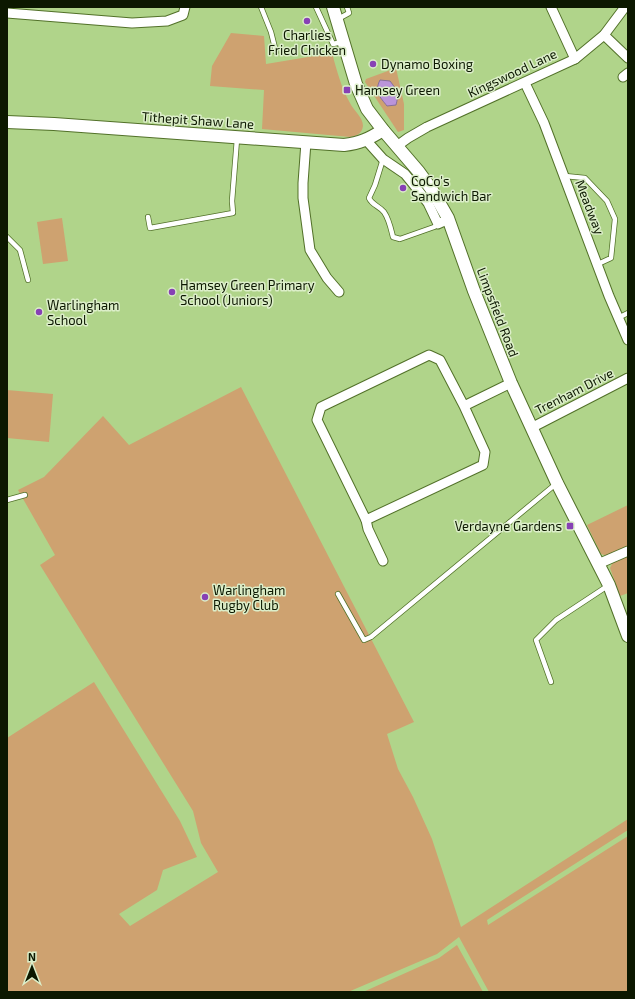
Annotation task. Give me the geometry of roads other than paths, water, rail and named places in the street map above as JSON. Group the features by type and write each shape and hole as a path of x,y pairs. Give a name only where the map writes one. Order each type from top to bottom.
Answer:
{"main road":[{"name":"Limpsfield Road","path":"332,7 356,84 367,110 432,190 443,221 474,291 511,384 557,483 609,585 628,636"},
{"name":"Tithepit Shaw Lane","path":"7,123 54,124 344,145 358,144 383,130"}],"street":[{"path":"7,13 36,11 132,23 167,21 182,15 185,7"},
{"path":"551,7 575,59"},
{"name":"Kingswood Lane","path":"397,146 427,127 575,59 604,36 625,7"},
{"path":"604,36 628,58"},
{"name":"Meadway","path":"525,83 544,123 618,318 628,340"},
{"path":"366,140 384,159 405,174 443,221"},
{"path":"306,142 303,198 310,250 327,278 339,292"},
{"path":"366,520 483,465 485,452 464,406 440,360 429,355 321,407 317,420 366,520 368,529 382,561"},
{"name":"Trenham Drive","path":"531,428 628,378"},
{"path":"464,406 511,384"},
{"path":"598,564 628,551"}],"lane":[{"path":"261,7 271,32 276,52"},
{"path":"316,7 333,44 344,42"},
{"path":"337,20 349,13 347,7"},
{"path":"148,217 150,228 233,213 232,201 237,137"},
{"path":"384,159 369,198 370,201 384,212 393,237 400,239 434,228 443,221"},
{"path":"565,176 585,178 607,200 615,219 611,258 598,264"},
{"path":"7,237 20,250 28,280"},
{"path":"618,318 628,312"},
{"path":"338,594 364,640 370,637 557,483"},
{"path":"7,500 25,495"},
{"path":"551,682 536,640 556,620 609,585"}],"place":[{"name":"Charlies Fried Chicken","path":"307,21"},
{"name":"Dynamo Boxing","path":"373,64"},
{"name":"Hamsey Green","path":"347,90"},
{"name":"CoCo's Sandwich Bar","path":"403,188"},
{"name":"Hamsey Green Primary School (Juniors)","path":"172,292"},
{"name":"Warlingham School","path":"39,312"},
{"name":"Verdayne Gardens","path":"570,526"},
{"name":"Warlingham Rugby Club","path":"205,597"}]}
